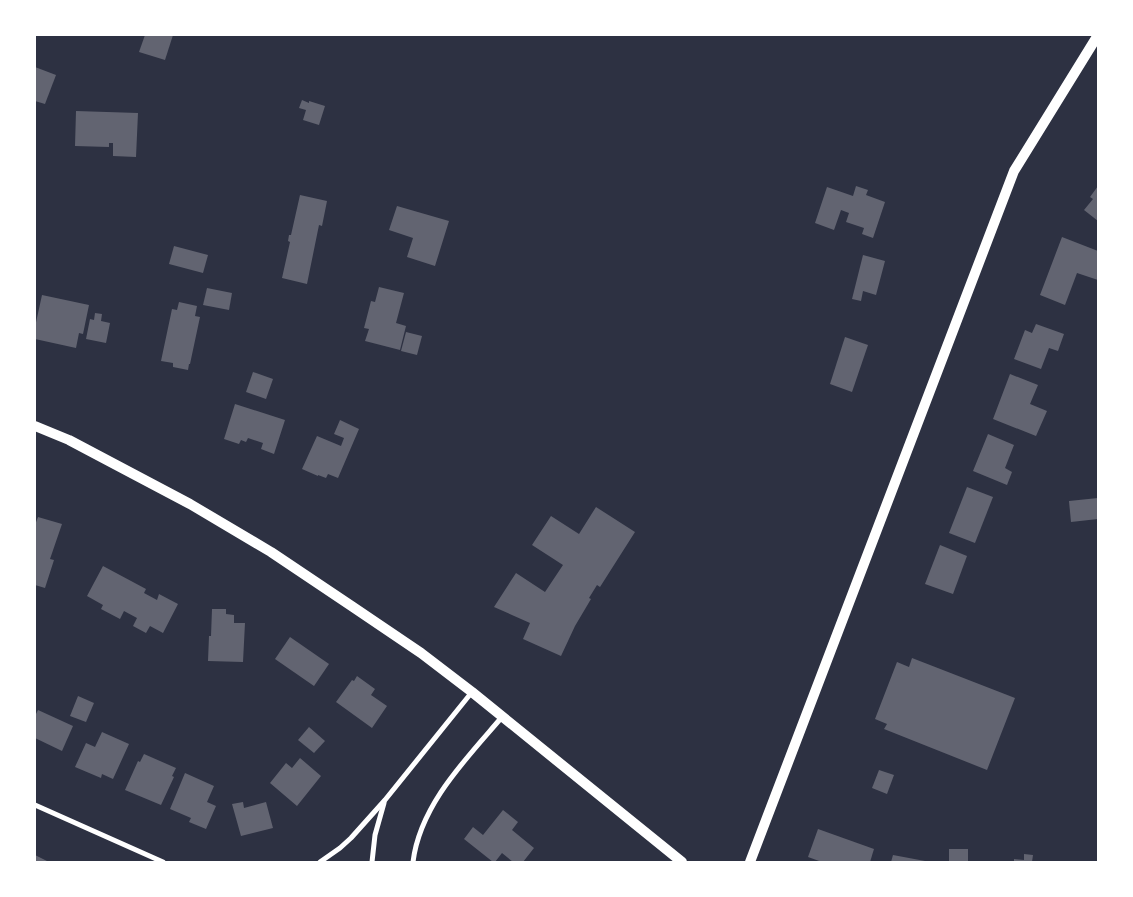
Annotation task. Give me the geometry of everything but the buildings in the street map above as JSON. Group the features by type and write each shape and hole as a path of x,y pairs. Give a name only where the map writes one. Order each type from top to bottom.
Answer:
{"main road":[{"path":"750,862 1014,171 1098,35"},
{"path":"35,426 69,440 174,495 271,552 421,653 682,862"}],"street":[{"path":"320,862 351,838 385,800 472,692"},
{"path":"413,862 422,828 440,794 469,755 502,717"},
{"path":"372,862 375,835 385,800"},
{"path":"35,805 164,862"}]}
